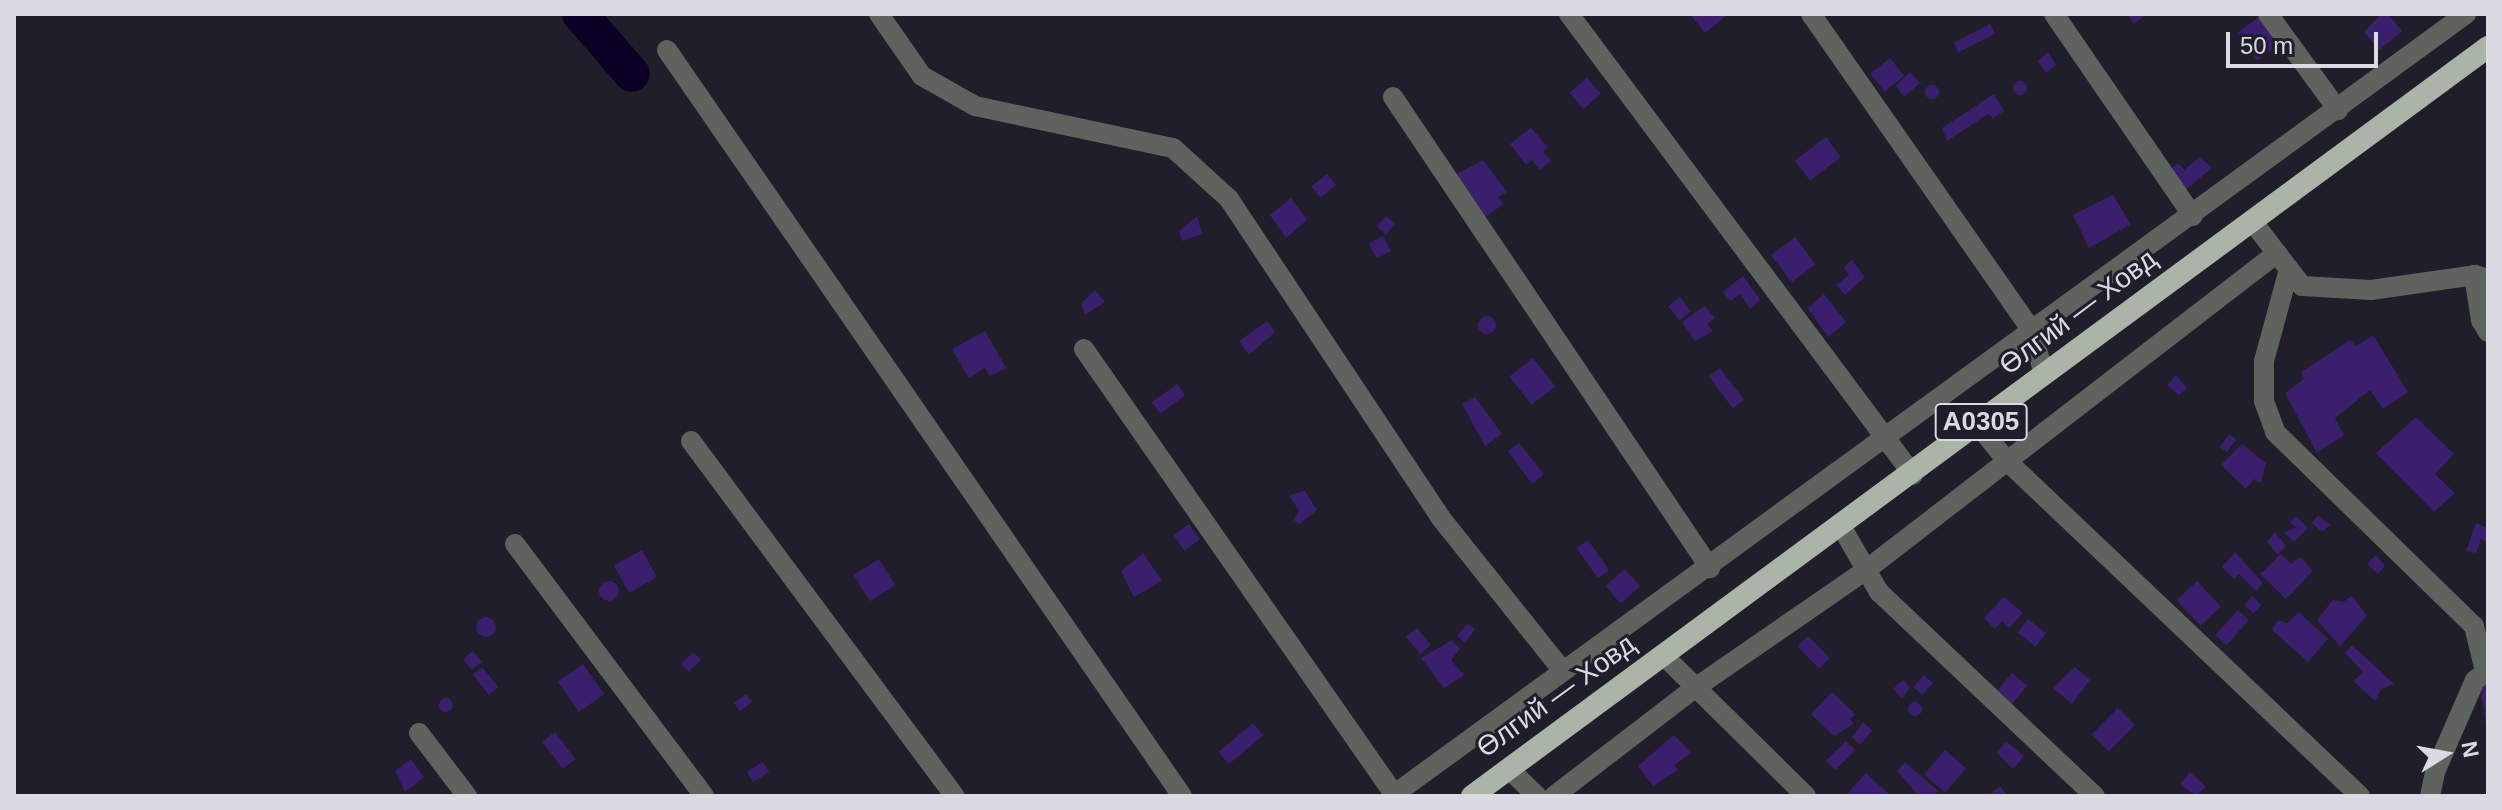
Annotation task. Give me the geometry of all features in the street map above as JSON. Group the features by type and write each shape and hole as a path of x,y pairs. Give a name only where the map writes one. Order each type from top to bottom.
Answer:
{"highway":[{"name":"Өлгий — Ховд","path":"1472,796 1913,475 2044,374 2488,47"}],"street":[{"path":"879,14 922,76 975,106 1173,148 1229,199 1440,517 1563,671"},
{"path":"1569,14 1913,475"},
{"path":"1811,14 2031,329 2044,374"},
{"path":"2054,14 2193,216"},
{"path":"2268,14 2338,110"},
{"path":"1084,349 1393,795 1710,568 2031,329 2193,216 2466,14"},
{"path":"667,50 1182,796"},
{"path":"1393,97 1710,568"},
{"path":"2252,221 2302,286 2333,291 2481,273 2481,320 2488,332"},
{"path":"1554,796 1695,688 1866,570 2007,461 2283,261"},
{"path":"2283,261 2264,361 2264,401 2275,432 2474,626 2487,671 2475,680 2435,772 2430,796"},
{"path":"1978,425 2007,461 2360,796"},
{"path":"691,441 955,796"},
{"path":"1841,526 1879,592 2095,796"},
{"path":"515,544 704,796"},
{"path":"1663,655 1806,796"},
{"path":"419,733 467,796"},
{"path":"1509,769 1537,796"}],"building":[{"path":"1690,14 1728,14 1705,33"},
{"path":"2127,14 2147,14 2134,24"},
{"path":"2381,14 2388,14 2402,31 2379,50 2364,32"},
{"path":"2260,16 2280,43 2257,61 2237,33"},
{"path":"1990,24 1995,34 1958,52 1953,43"},
{"path":"2048,52 2056,65 2046,73 2038,61"},
{"path":"1890,58 1904,76 1884,92 1870,73"},
{"path":"1910,72 1920,83 1904,97 1896,86"},
{"path":"1587,78 1601,94 1583,109 1570,93"},
{"path":"2020,81 2027,88 2020,95 2013,88"},
{"path":"1932,85 1939,92 1932,99 1925,92"},
{"path":"1994,94 2004,111 1993,118 1988,114 1947,141 1942,128"},
{"path":"1531,128 1548,147 1543,152 1551,160 1540,170 1532,160 1526,165 1510,144"},
{"path":"1826,137 1841,157 1810,180 1795,160"},
{"path":"2200,157 2212,168 2186,189 2170,170 2178,163 2184,170"},
{"path":"1483,160 1507,192 1498,197 1504,204 1482,219 1454,175"},
{"path":"1327,174 1336,185 1320,197 1311,187"},
{"path":"2113,195 2131,224 2089,248 2073,215"},
{"path":"1291,198 1307,220 1286,238 1270,215"},
{"path":"1197,216 1202,234 1182,241 1179,231"},
{"path":"1386,216 1395,223 1386,235 1377,226"},
{"path":"1383,236 1391,251 1377,259 1369,244"},
{"path":"1795,237 1815,264 1792,282 1771,255"},
{"path":"1852,260 1865,277 1845,295 1836,285 1849,275 1844,267"},
{"path":"1743,276 1760,300 1750,309 1740,294 1731,301 1722,292"},
{"path":"1095,290 1105,302 1085,315 1081,303"},
{"path":"1824,294 1846,322 1828,337 1808,308"},
{"path":"1680,297 1691,311 1679,320 1668,306"},
{"path":"1705,306 1715,318 1707,324 1713,331 1695,341 1682,322"},
{"path":"1487,316 1496,325 1487,334 1478,325"},
{"path":"1267,321 1275,332 1249,355 1239,341"},
{"path":"985,331 1006,368 990,376 985,368 969,378 952,349"},
{"path":"2373,335 2408,392 2383,409 2370,390 2335,418 2344,435 2317,453 2285,393 2304,379 2301,372 2350,340 2356,346"},
{"path":"1533,358 1555,386 1532,405 1509,376"},
{"path":"1720,368 1744,400 1733,408 1709,376"},
{"path":"2176,375 2187,388 2179,395 2167,385"},
{"path":"1177,384 1185,395 1160,414 1152,402"},
{"path":"1475,397 1502,434 1485,446 1462,404"},
{"path":"2416,417 2454,454 2435,474 2455,493 2434,512 2376,453"},
{"path":"2229,434 2236,439 2227,452 2220,447"},
{"path":"1519,443 1544,474 1532,484 1508,451"},
{"path":"2242,444 2266,463 2261,483 2254,479 2246,489 2221,465"},
{"path":"1305,491 1317,510 1299,524 1294,520 1299,511 1289,495"},
{"path":"2318,515 2330,525 2322,532 2312,523"},
{"path":"2296,516 2308,528 2294,542 2283,532 2297,528 2290,522"},
{"path":"2476,523 2488,528 2488,543 2481,539 2476,553 2466,551"},
{"path":"1189,524 1200,540 1184,550 1173,535"},
{"path":"2275,532 2286,546 2278,555 2267,542"},
{"path":"1588,540 1609,570 1598,578 1577,548"},
{"path":"642,550 657,577 629,593 614,566"},
{"path":"2235,552 2263,583 2256,591 2239,574 2234,579 2222,567"},
{"path":"1143,553 1162,581 1134,597 1121,571"},
{"path":"2281,554 2291,564 2300,557 2313,571 2286,599 2260,574"},
{"path":"2376,555 2385,566 2378,574 2367,564"},
{"path":"879,559 895,585 870,601 854,575"},
{"path":"1625,569 1640,586 1620,603 1605,586"},
{"path":"609,581 616,584 619,591 616,598 609,601 602,598 599,591 602,584"},
{"path":"2197,581 2221,607 2200,626 2177,600"},
{"path":"2252,596 2262,605 2254,614 2244,605"},
{"path":"2352,596 2367,616 2340,646 2317,620 2333,600 2343,602"},
{"path":"2004,597 2023,613 2009,628 2002,621 1995,629 1984,618"},
{"path":"2238,610 2249,620 2226,645 2215,635"},
{"path":"2299,612 2328,639 2308,662 2272,630 2278,620 2287,623"},
{"path":"486,617 493,620 496,627 493,634 486,637 479,634 476,627 479,620"},
{"path":"2028,619 2046,633 2036,647 2018,632"},
{"path":"1467,624 1475,629 1465,643 1457,636"},
{"path":"1417,628 1431,645 1420,654 1406,637"},
{"path":"1808,636 1830,658 1819,669 1797,647"},
{"path":"1452,640 1460,649 1451,660 1464,675 1444,688 1421,658"},
{"path":"2352,645 2394,684 2381,689 2375,701 2353,681 2363,672 2345,653"},
{"path":"473,651 482,662 472,670 463,659"},
{"path":"693,652 701,660 689,672 681,664"},
{"path":"583,664 604,694 579,712 558,682"},
{"path":"482,667 498,687 489,695 473,675"},
{"path":"2075,667 2090,680 2072,704 2053,688"},
{"path":"2012,673 2027,686 2009,706 1994,693"},
{"path":"1924,675 1933,683 1922,695 1913,687"},
{"path":"1903,680 1910,688 1902,698 1893,689"},
{"path":"2488,683 2488,726 2486,726 2480,684"},
{"path":"1832,692 1855,714 1850,719 1854,724 1834,736 1811,714"},
{"path":"746,694 752,702 740,711 734,703"},
{"path":"446,698 453,705 446,712 439,705"},
{"path":"1915,702 1922,709 1915,716 1908,709"},
{"path":"2118,708 2135,725 2109,751 2092,734"},
{"path":"1863,722 1872,731 1860,745 1852,737"},
{"path":"1253,723 1263,735 1229,764 1219,752"},
{"path":"555,732 575,759 563,769 542,742"},
{"path":"1674,735 1691,753 1674,765 1678,770 1653,786 1638,766"},
{"path":"1846,741 1855,750 1835,770 1826,761"},
{"path":"2006,741 2024,756 2013,769 1997,753"},
{"path":"1945,750 1966,768 1945,793 1924,774"},
{"path":"411,759 424,777 405,792 395,771"},
{"path":"763,762 769,772 753,782 747,772"},
{"path":"1905,762 1938,791 1934,796 1919,796 1897,771"},
{"path":"2190,772 2206,787 2196,796 2180,784"},
{"path":"1866,773 1891,796 1845,796"},
{"path":"2000,786 2007,796 1988,796"}],"waterway":[{"path":"580,14 632,74"}]}
